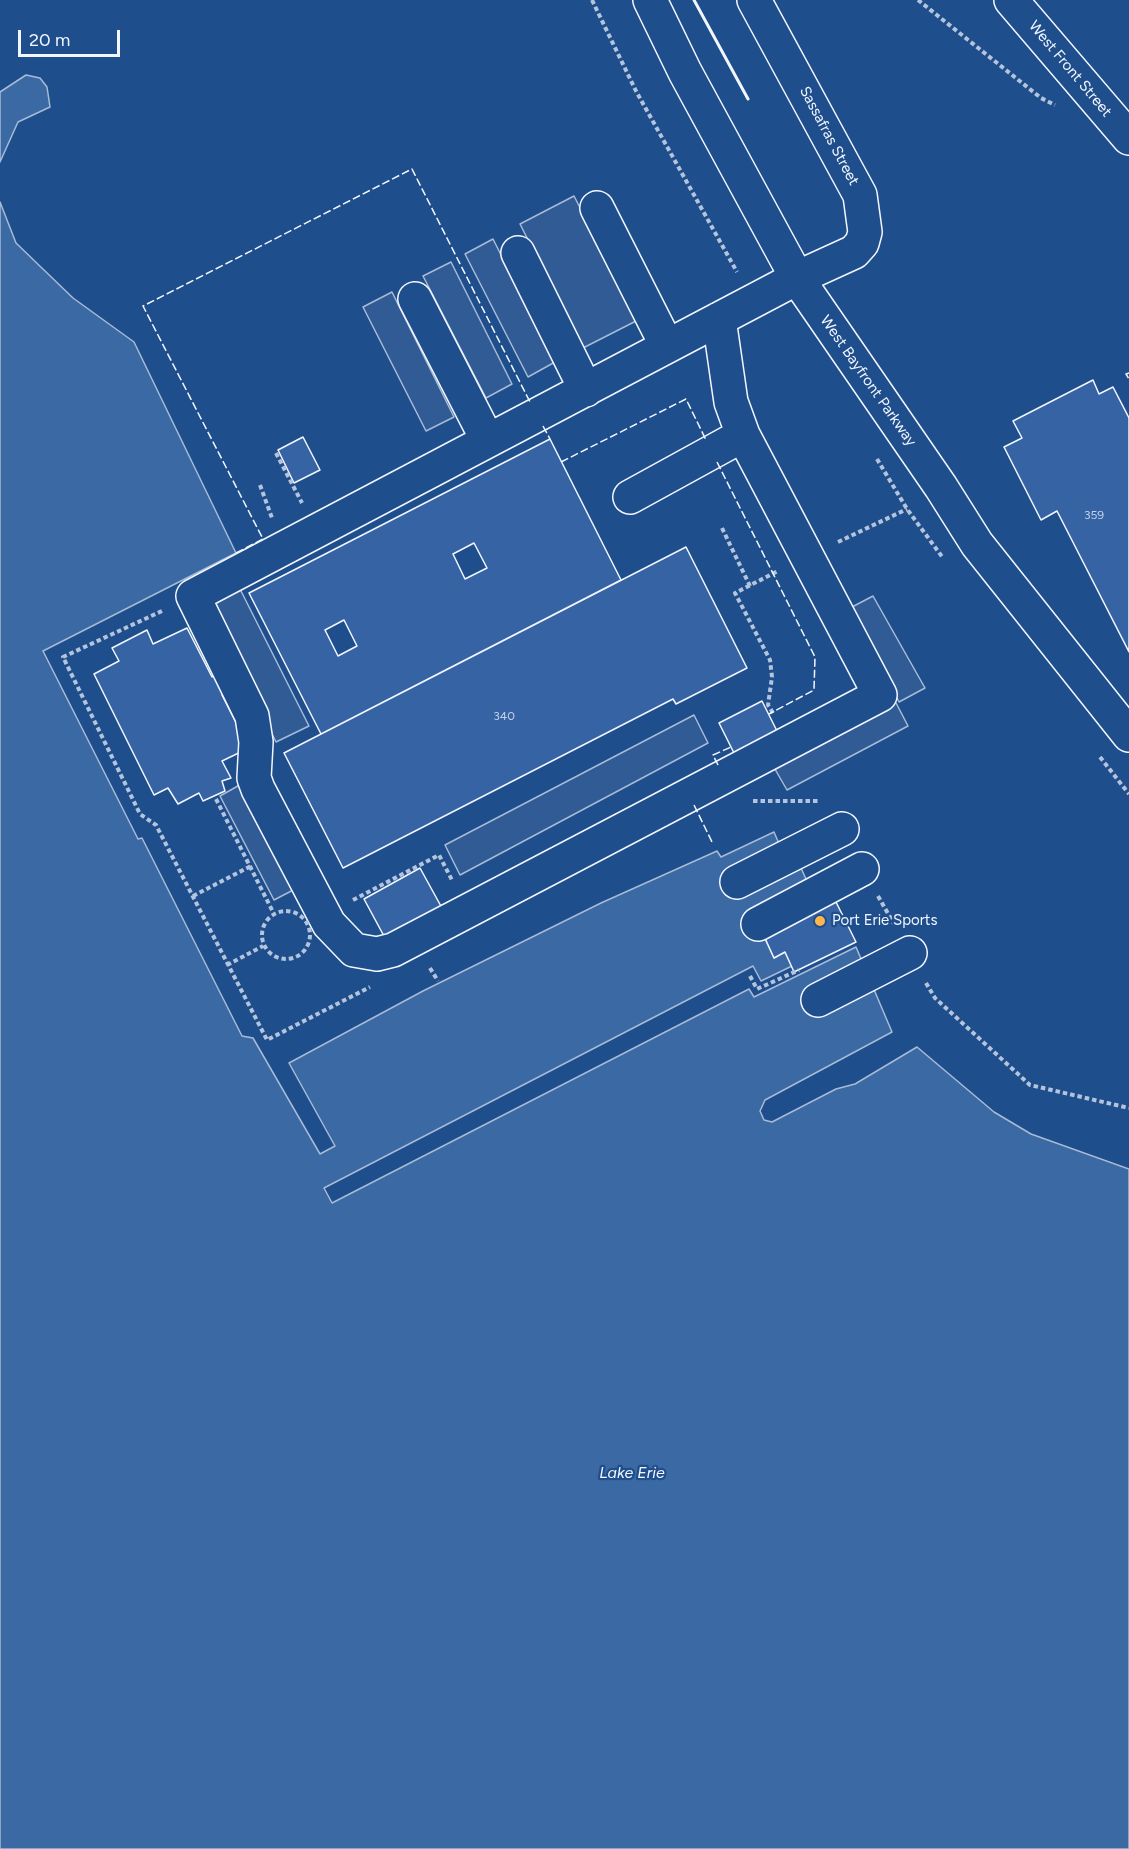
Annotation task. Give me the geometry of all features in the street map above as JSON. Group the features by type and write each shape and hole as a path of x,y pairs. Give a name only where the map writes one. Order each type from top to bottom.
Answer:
{"main road":[{"name":"West Bayfront Parkway","path":"650,0 691,83 797,278 941,487 977,544 1129,735"},
{"name":"Sassafras Street","path":"743,435 880,696 393,950 377,954 354,950 329,924 258,789 254,778 256,742 252,716 193,596 487,439 586,390 797,278 854,252 862,243 866,232 865,214 854,180 754,0"},
{"name":"West Front Street","path":"1011,0 1129,138"},
{"path":"597,208 668,346"},
{"path":"518,253 586,390"},
{"path":"415,299 487,439"},
{"path":"630,497 743,435 731,402 719,319"},
{"path":"736,882 842,829"},
{"path":"758,924 862,869"},
{"path":"818,1000 910,953"}],"path":[{"path":"918,0 1041,98 1048,103 1063,104"},
{"path":"276,453 304,507"},
{"path":"260,484 273,523"},
{"path":"836,542 908,509"},
{"path":"723,528 750,586"},
{"path":"777,722 768,705 772,677 770,660 735,593 782,569"},
{"path":"216,799 274,914"},
{"path":"349,902 439,855 455,886"},
{"path":"193,896 251,866"},
{"path":"290,911 301,916 308,924 310,935 308,946 292,959 280,960 270,955 263,946 261,936 263,925 274,914 290,911"},
{"path":"226,966 263,946"}],"shaded area":[{"path":"574,196 638,320 583,348 520,224"},
{"path":"493,239 555,362 528,377 465,254"},
{"path":"451,262 512,384 486,398 423,276"},
{"path":"392,292 454,417 426,431 363,307"},
{"path":"240,589 309,726 276,742 209,604"},
{"path":"873,596 925,688 899,702 852,607"},
{"path":"894,699 908,726 787,790 772,764"},
{"path":"694,715 708,743 460,875 445,845"},
{"path":"245,782 299,887 274,900 220,796"}],"water":[{"path":"26,75 40,78 47,87 50,107 18,122 0,162 0,92"},
{"name":"Lake Erie","path":"0,202 16,243 73,298 134,342 236,553 43,651 138,839 142,838 242,1036 253,1038 320,1154 335,1146 289,1063 423,991 601,903 717,851 721,857 774,832 783,853 796,857 811,890 760,928 774,958 785,952 792,966 761,981 753,966 324,1188 332,1203 749,989 754,997 856,947 892,1032 765,1100 760,1111 764,1120 772,1122 836,1089 855,1084 917,1047 994,1112 1031,1134 1129,1169 1129,1849 0,1849"}],"building":[{"path":"1093,380 1099,394 1113,387 1129,418 1129,652 1057,511 1041,520 1004,447 1022,438 1013,421"},
{"path":"303,437 320,470 294,483 278,450"},
{"path":"550,439 621,580 321,734 249,593"},
{"path":"474,543 487,568 465,579 453,554"},
{"path":"686,547 747,668 676,704 673,699 343,868 284,753"},
{"path":"344,620 357,646 338,656 325,630"},
{"path":"187,628 212,677 218,673 227,693 222,695 249,748 222,761 231,778 222,781 225,791 203,801 199,793 178,804 168,788 154,795 94,674 119,661 112,648 147,630 153,644"},
{"path":"762,701 778,733 735,755 719,723"},
{"path":"420,868 442,908 385,938 364,899"},
{"name":"Port Erie Sports","path":"835,900 856,942 794,972 785,952 774,958 764,936"}],"fence":[{"path":"236,553 263,539 143,306 412,169 531,404"},
{"path":"1129,373 1126,374 1129,379"},
{"path":"561,462 686,399 706,440"},
{"path":"543,426 550,439"},
{"path":"717,462 815,657 814,690 769,714"},
{"path":"718,765 713,755 731,747"},
{"path":"694,805 713,844"}],"wall":[{"path":"694,0 748,99"}],"place":[{"name":"Port Erie Sports","path":"820,921"}]}
